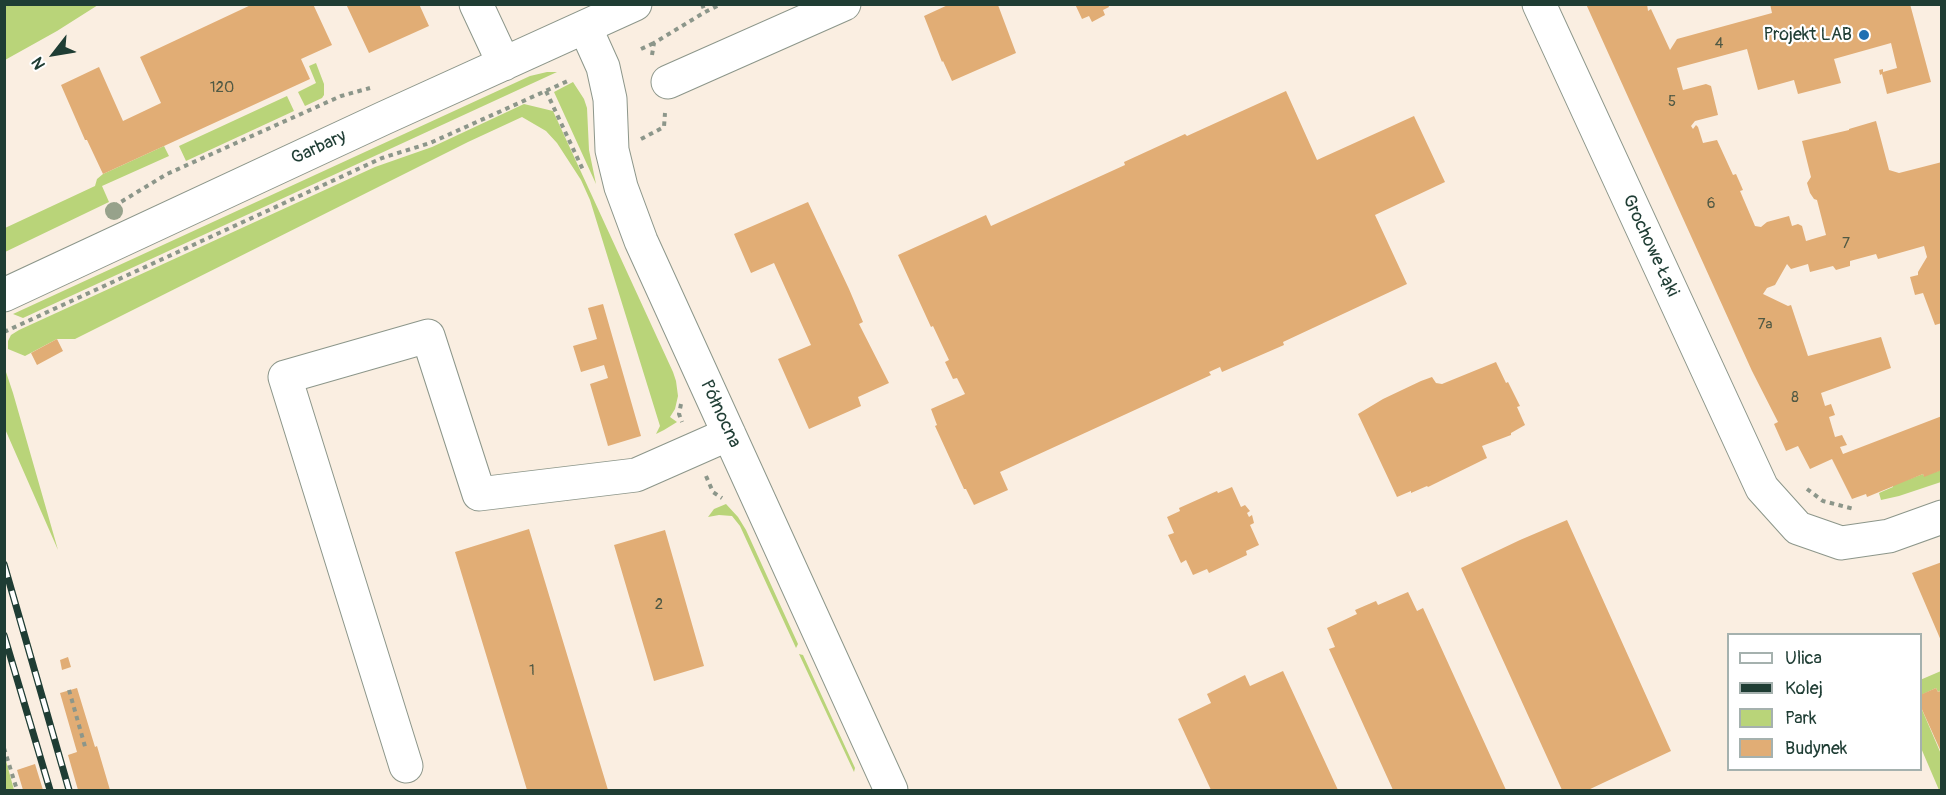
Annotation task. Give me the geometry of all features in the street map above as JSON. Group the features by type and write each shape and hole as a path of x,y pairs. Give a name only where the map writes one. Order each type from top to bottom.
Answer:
{"street":[{"path":"476,4 504,64"},
{"path":"659,74 844,4"},
{"name":"Grochowe Łąki","path":"1539,4 1762,488 1798,528 1841,543 1889,536 1941,517"},
{"name":"Garbary","path":"4,295 633,5"},
{"name":"Północna","path":"585,27 603,67 610,99 612,150 621,188 641,241 891,790"},
{"path":"406,766 285,377 428,336 480,494 636,476 729,434"}],"path":[{"path":"702,4 705,12"},
{"path":"641,49 720,4"},
{"path":"639,129 638,140 664,127 654,43"},
{"path":"4,332 382,158 430,143 570,81"},
{"path":"105,211 167,174 199,159 341,96 381,86"},
{"path":"1801,484 1823,501 1854,509 1865,508"},
{"path":"69,690 86,750"},
{"path":"4,748 16,790"}],"green space":[{"path":"5,4 98,4 98,5 5,60"},
{"path":"316,63 324,84 324,95 305,106 298,92 316,83 309,66"},
{"path":"557,72 23,318 13,314 530,76"},
{"path":"573,82 587,108 589,150 596,184 554,92"},
{"path":"287,96 294,111 186,161 179,146"},
{"path":"524,104 553,111 673,372 678,396 675,409 670,417 677,422 656,434 660,426 590,200 581,180 557,143 546,131 522,117 75,339 57,339 25,356 8,349 11,335 19,330 375,167 432,147"},
{"path":"164,146 169,156 102,186 109,202 5,252 5,228 95,186 97,179 103,174"},
{"path":"4,366 13,393 58,550 5,429"},
{"path":"1941,470 1941,482 1881,500 1879,493 1893,485"},
{"path":"726,504 746,530 798,644 796,648 740,526 732,516 708,517 714,509"},
{"path":"799,654 803,655 855,768 854,772"},
{"path":"1941,671 1941,690 1938,692 1936,688 1922,695 1922,679"},
{"path":"1922,710 1941,754 1941,790 1939,790 1922,750"},
{"path":"5,757 14,790 5,790"}],"building":[{"path":"253,4 313,4 332,45 301,59 310,79 103,174 61,85 99,67 123,121 161,103 140,57"},
{"path":"346,4 419,4 429,26 369,53"},
{"path":"950,4 998,5 1016,53 952,81 924,16"},
{"path":"1075,4 1108,4 1109,7 1103,10 1105,15 1092,22 1089,16 1082,19"},
{"path":"1586,4 1647,4 1648,11 1651,9 1670,50 1677,39 1772,13 1770,4 1910,4 1931,82 1887,94 1879,70 1883,69 1883,72 1897,68 1891,43 1834,59 1841,83 1798,94 1794,80 1758,90 1747,49 1677,68 1683,90 1706,84 1711,86 1718,115 1695,121 1691,126 1693,129 1696,125 1698,127 1703,143 1717,140 1733,175 1736,174 1743,190 1740,191 1755,226 1761,227 1767,222 1789,216 1792,226 1798,224 1802,226 1806,241 1826,235 1817,200 1810,193 1807,183 1811,177 1802,141 1876,121 1889,170 1899,173 1942,162 1942,323 1935,325 1923,293 1915,295 1910,277 1918,275 1927,257 1924,246 1878,259 1876,254 1850,261 1850,266 1836,270 1833,266 1810,272 1808,264 1791,269 1787,264 1775,285 1767,288 1763,294 1788,306 1791,305 1808,356 1881,337 1891,368 1821,393 1825,406 1831,404 1835,415 1829,417 1835,437 1842,435 1847,445 1840,447 1843,454 1942,416 1942,470 1924,477 1923,474 1867,497 1866,494 1852,499 1832,459 1810,469 1798,446 1786,451 1774,424 1778,422 1752,371"},
{"path":"1286,91 1317,160 1414,116 1445,182 1375,215 1407,284 1283,342 1284,345 1222,372 1220,367 1209,372 1211,375 1000,472 1008,490 974,505 964,489 935,426 937,425 931,409 965,394 957,378 953,379 945,362 949,360 898,255 986,215 991,226 1125,165 1124,162 1185,134 1187,136"},
{"path":"808,202 863,322 859,324 889,383 858,397 861,406 809,429 778,359 811,345 774,263 751,273 734,234"},
{"path":"603,304 641,436 608,446 590,384 608,378 604,365 581,372 573,346 597,339 588,308"},
{"path":"57,339 63,351 37,365 31,353"},
{"path":"1496,362 1520,406 1517,407 1525,425 1511,435 1482,446 1487,458 1428,487 1397,497 1358,414 1421,381 1432,377 1436,383 1442,384"},
{"path":"1232,487 1241,507 1245,505 1250,511 1247,513 1249,517 1252,515 1254,523 1250,525 1259,545 1246,551 1247,555 1209,573 1207,569 1193,575 1186,560 1181,563 1168,535 1174,533 1167,517 1180,511 1179,508 1217,491 1218,493"},
{"path":"1567,520 1671,751 1588,790 1562,790 1461,568"},
{"path":"529,529 608,790 527,790 455,552"},
{"path":"665,530 704,666 654,681 614,545"},
{"path":"1942,562 1942,643 1912,573"},
{"path":"1408,592 1417,611 1423,608 1506,790 1393,790 1329,649 1335,647 1327,628 1357,614 1355,610 1376,601 1378,605"},
{"path":"68,657 71,667 62,670 60,660"},
{"path":"1283,671 1338,790 1211,790 1178,719 1211,703 1207,694 1245,675 1250,686"},
{"path":"77,688 110,790 78,790 68,755 77,752 60,693"},
{"path":"1936,688 1938,692 1942,690 1942,754 1922,709 1922,694"},
{"path":"35,764 43,790 23,790 17,770"}],"railway":[{"path":"4,564 69,790"},
{"path":"4,635 50,790"}],"place":[{"name":"Projekt LAB","path":"1864,35"}]}
